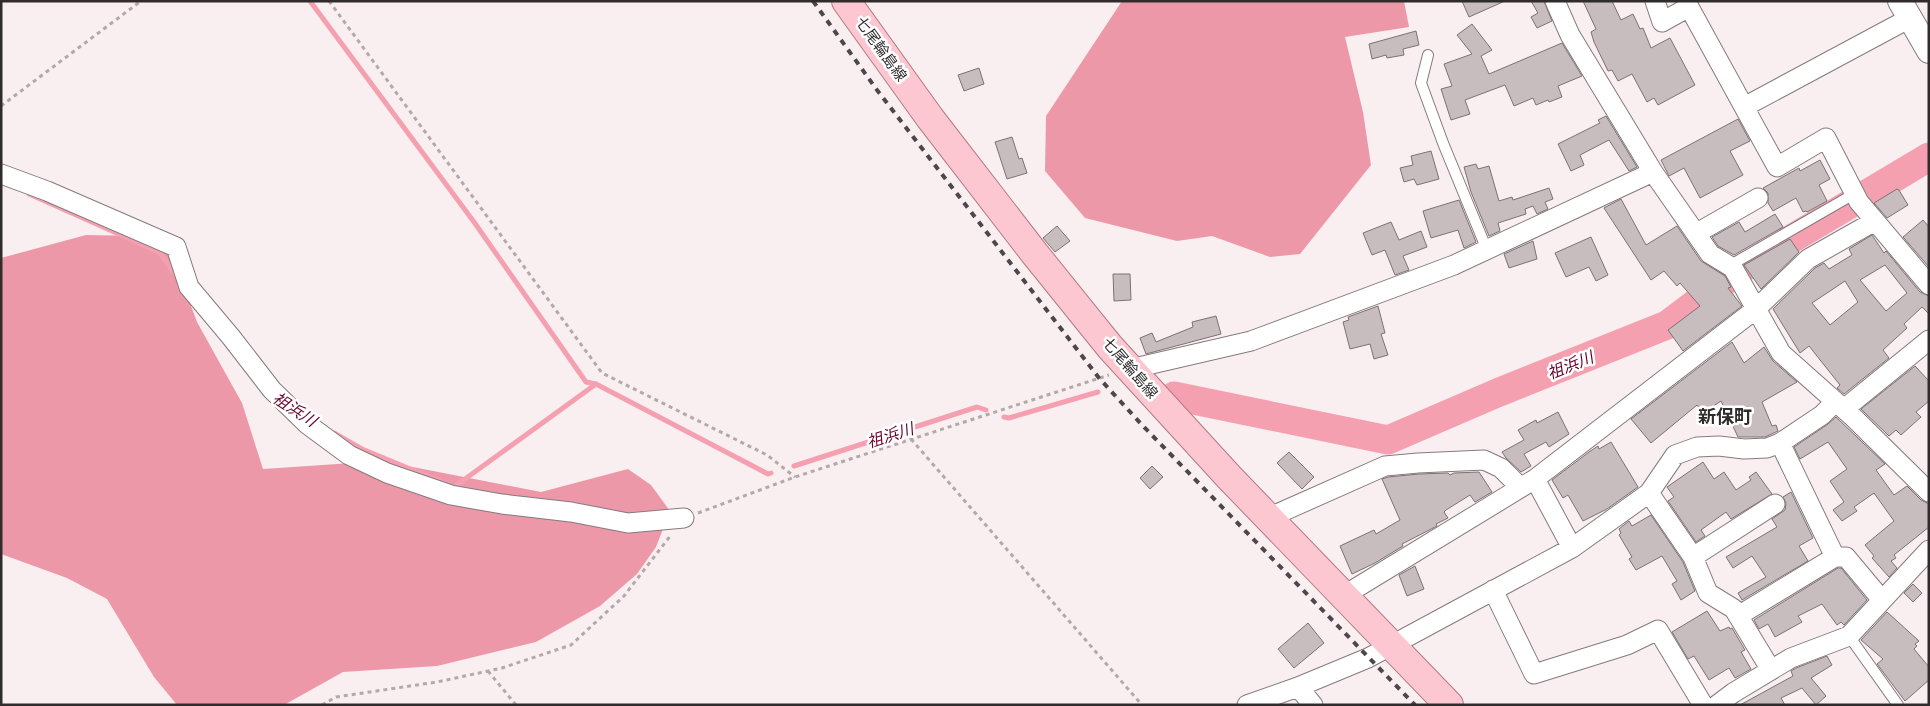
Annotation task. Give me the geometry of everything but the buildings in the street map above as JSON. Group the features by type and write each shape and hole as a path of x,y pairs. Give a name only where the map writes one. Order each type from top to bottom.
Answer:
{"main road":[{"name":"七尾輪島線","path":"846,1 930,118 1098,333 1268,518 1449,705"}],"street":[{"path":"1555,1 1570,34 1653,172 1710,254 1734,271 1781,353 1854,418 1929,492"},
{"path":"1655,1 1662,22 1689,7 1777,167 1826,138 1856,198 1929,285"},
{"path":"1744,107 1905,10 1929,51"},
{"path":"1130,369 1251,341 1454,265 1653,172"},
{"path":"1,174 46,191 176,247 189,287 272,390 307,424 349,454 387,473 451,495 502,504 570,512 628,523 684,518"},
{"path":"1697,233 1758,198"},
{"path":"1343,596 1527,483 1756,309 1808,259 1875,221"},
{"path":"1247,705 1298,687 1368,658 1572,548 1650,493 1675,455 1683,451 1697,447 1719,446 1744,449 1767,448 1780,443 1839,406 1929,340"},
{"path":"1780,443 1834,557"},
{"path":"1268,518 1385,466 1484,460 1527,483 1572,548"},
{"path":"1650,493 1694,557 1708,593 1734,609 1771,670"},
{"path":"1694,557 1775,504"},
{"path":"1717,705 1738,699 1771,670 1790,658 1849,636 1929,550"},
{"path":"1738,616 1834,557 1846,557 1882,600"},
{"path":"1493,590 1534,674 1627,645 1658,630 1703,705"},
{"path":"1298,687 1313,705"}],"lane":[{"path":"1428,55 1421,83 1443,143 1487,250"},
{"path":"1734,271 1856,198"},
{"path":"1849,636 1898,705"}],"path":[{"path":"1,106 141,1"},
{"path":"330,1 602,373 767,454 795,477"},
{"path":"322,705 336,697 438,682 502,668 571,645 624,596 684,518 795,477 1130,369"},
{"path":"911,439 1142,705"},
{"path":"488,671 516,705"}],"shaded area":[{"path":"1122,1 1404,1 1409,27 1345,37 1363,112 1371,165 1300,254 1270,257 1212,236 1177,241 1085,218 1045,171 1046,116"},
{"path":"86,235 143,236 173,257 197,322 242,403 263,469 382,461 541,492 628,469 651,485 670,511 656,547 637,574 600,606 536,642 437,666 343,672 284,705 177,705 154,677 107,599 67,578 1,554 1,258"}],"waterway":[{"name":"祖浜川","path":"310,1 474,222 586,382 596,384 768,474 771,473"},
{"name":"祖浜川","path":"1174,396 1388,440 1497,393 1667,325 1741,269 1929,157"},
{"name":"祖浜川","path":"29,194 159,252 178,278"},
{"name":"祖浜川","path":"334,433 362,449 454,487 596,384"},
{"name":"祖浜川","path":"1004,417 1009,418 1098,392"},
{"name":"祖浜川","path":"794,466 977,407 986,410"}],"railway":[{"path":"813,1 877,90 1099,378 1143,426 1415,705"}],"district":[{"name":"新保町","path":"1725,417"}]}
